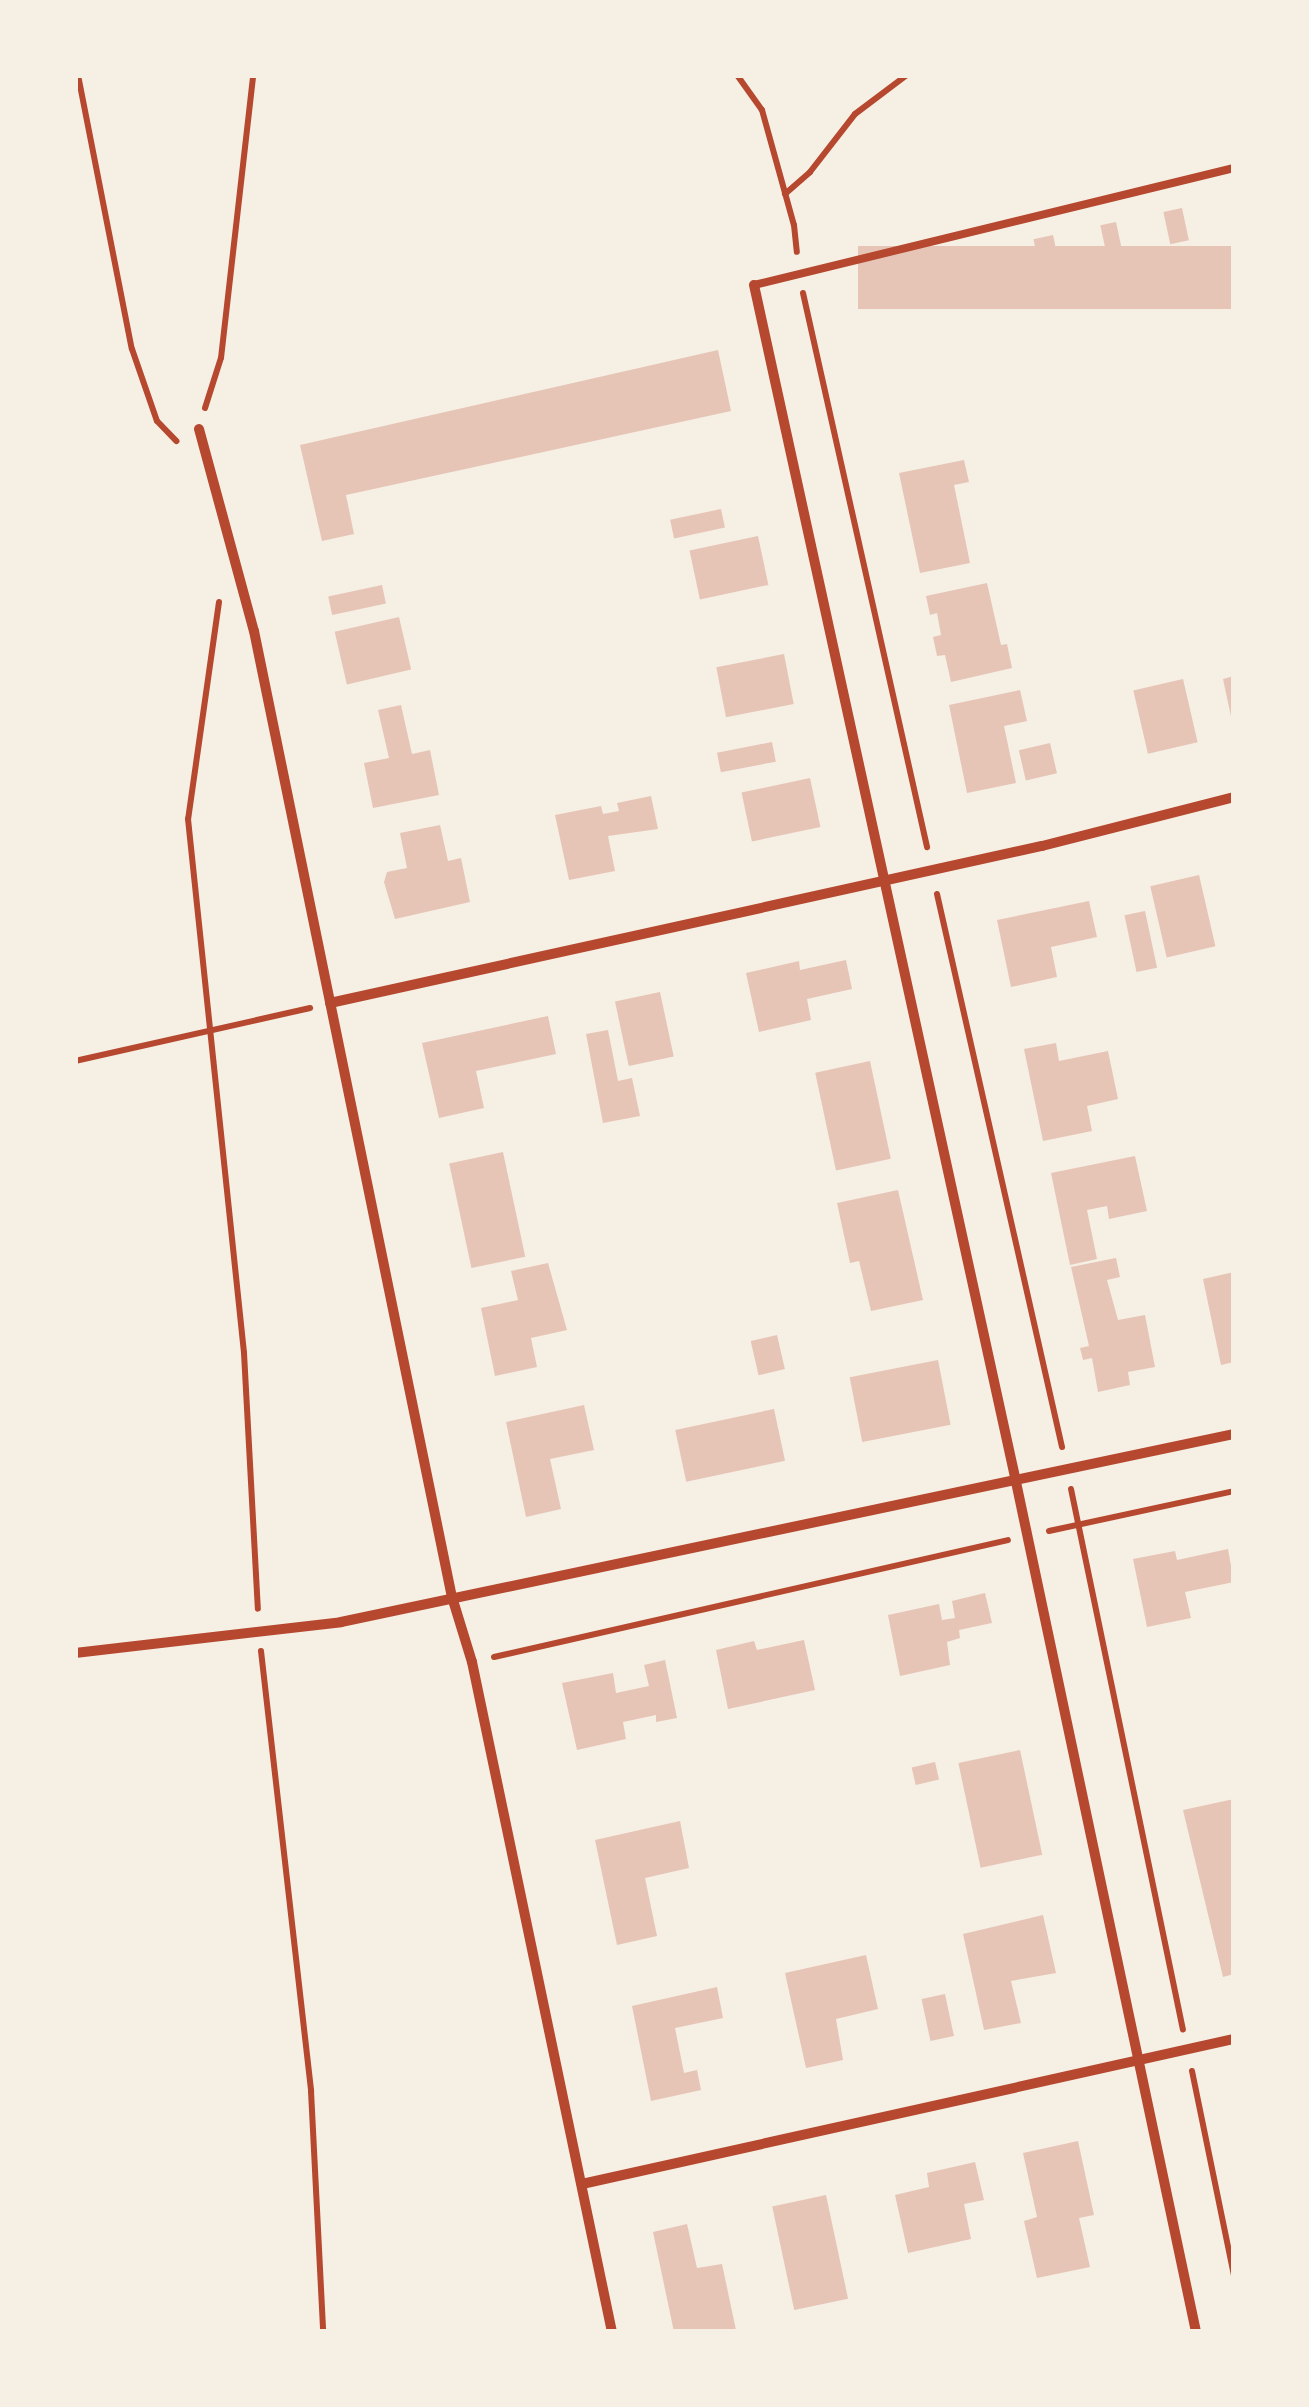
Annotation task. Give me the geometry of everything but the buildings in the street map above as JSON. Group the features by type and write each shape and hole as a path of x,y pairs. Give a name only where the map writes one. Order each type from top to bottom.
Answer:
{"street":[{"path":"754,286 1016,1482 1196,2332"},
{"path":"198,429 254,631 452,1598 472,1662 612,2332"},
{"path":"330,1004 932,870 1234,797"},
{"path":"75,1654 342,1622 1234,1434"},
{"path":"582,2184 1234,2038"}],"lane":[{"path":"754,286 1234,168"}],"path":[{"path":"78,75 132,349 157,421 176,441 198,429 221,358 253,75"},
{"path":"737,75 762,110 797,257"},
{"path":"785,194 810,172 855,114 907,75"},
{"path":"799,274 1067,1471 1234,2276"},
{"path":"220,593 188,819 214,1030 244,1352 259,1633 311,2090 323,2332"},
{"path":"75,1061 330,1004"},
{"path":"472,1662 1234,1491"}]}
